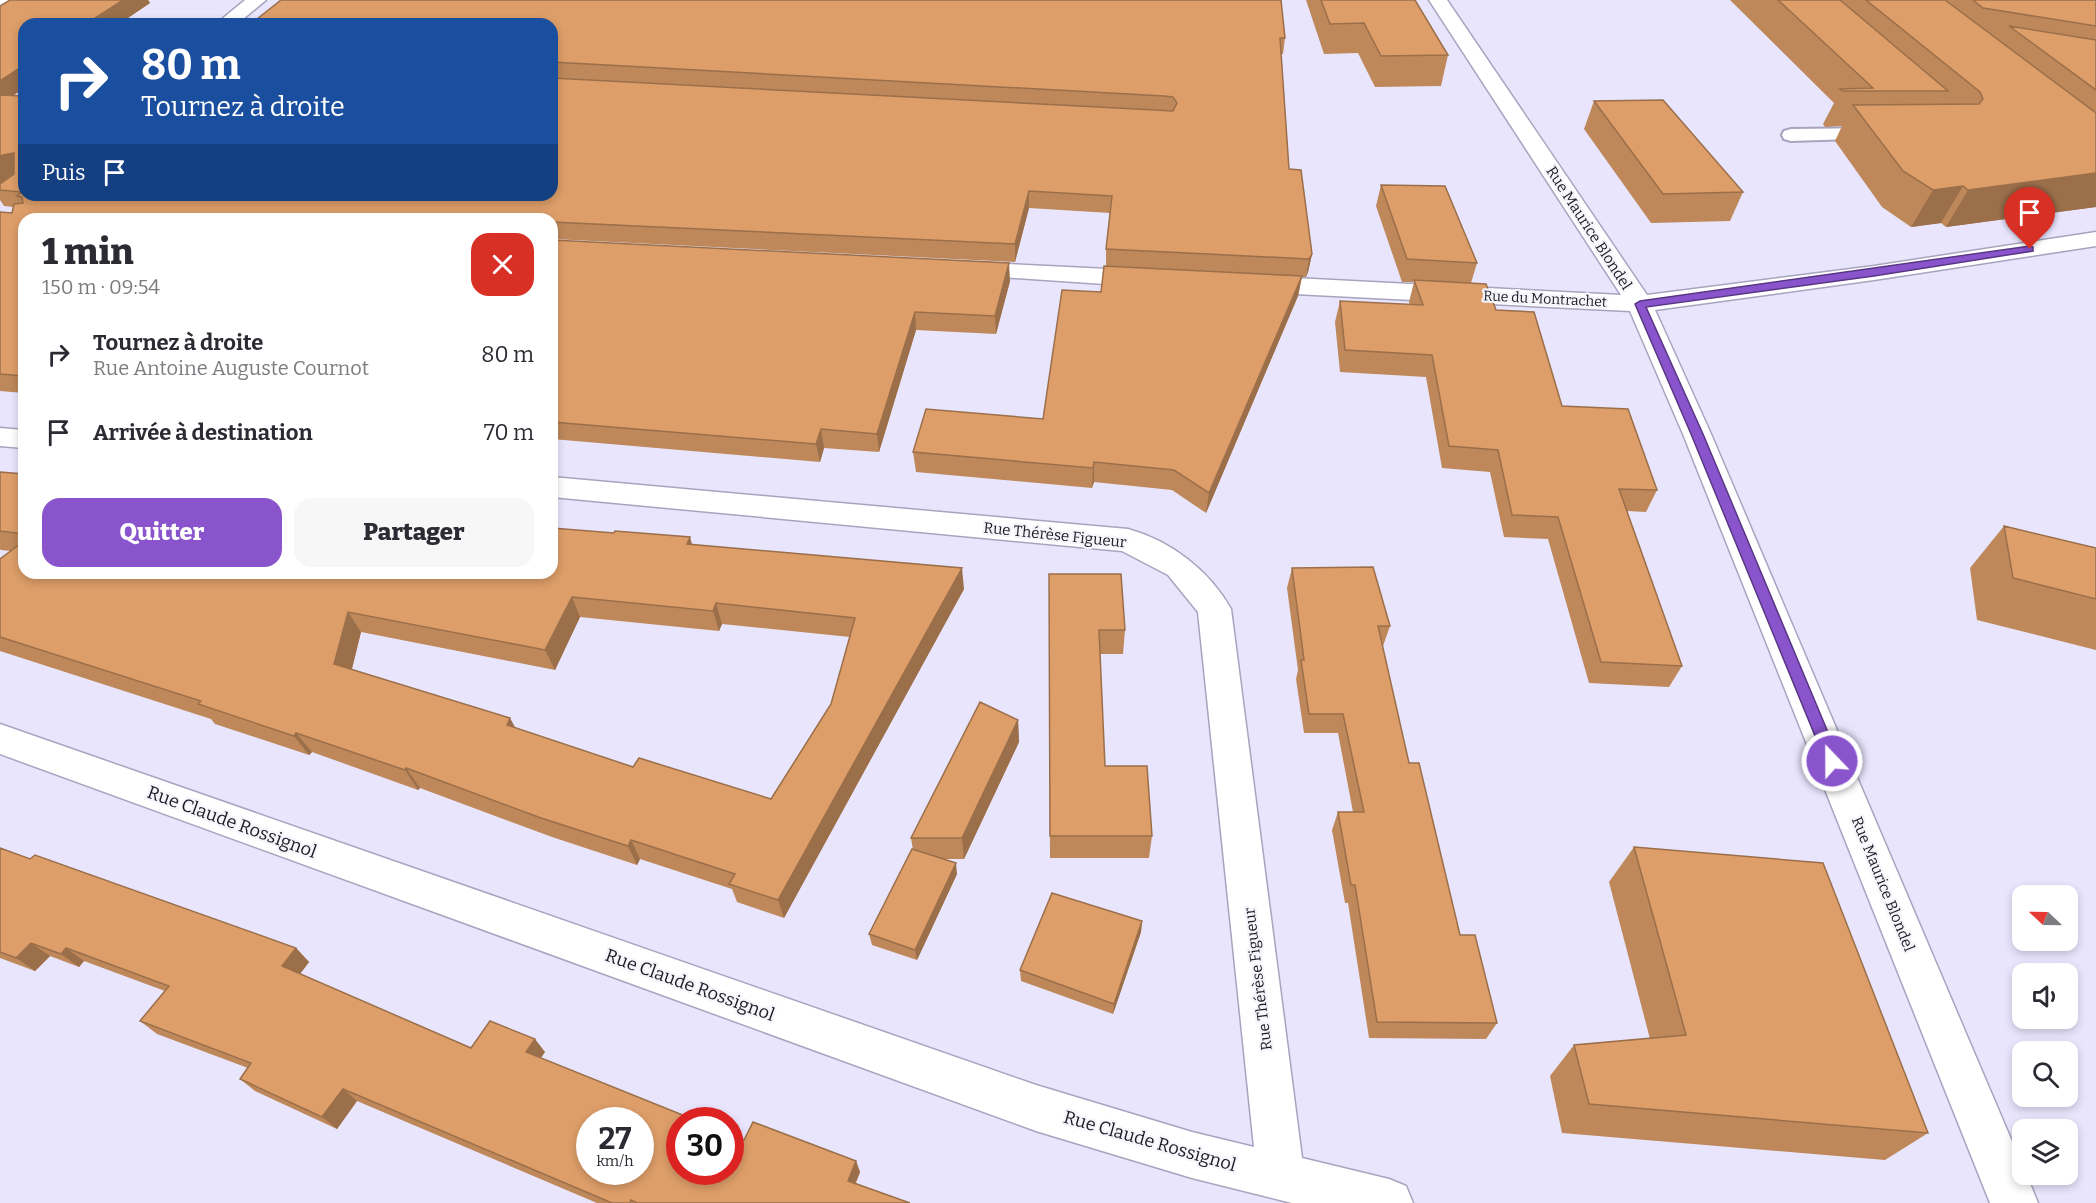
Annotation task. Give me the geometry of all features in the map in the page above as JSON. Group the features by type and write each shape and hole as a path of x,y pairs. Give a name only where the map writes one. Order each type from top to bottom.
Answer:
{"street":[{"path":"233,18 257,0"},
{"name":"Rue Maurice Blondel","path":"1438,0 1640,304 1697,434 2014,1203"},
{"name":"Rue du Montrachet","path":"1233,283 1640,304 1874,273 2096,239"},
{"path":"946,268 1174,280"},
{"path":"0,437 18,438"},
{"name":"Rue Thérèse Figueur","path":"558,489 1128,540 1179,567 1214,609 1281,1178"},
{"name":"Rue Claude Rossignol","path":"0,739 1036,1108 1192,1155 1389,1203"}],"lane":[{"path":"0,2 18,3 17,10 0,20"},
{"path":"1791,135 1894,134"}],"building":[{"path":"10,0 123,0 95,18 18,18 18,69 0,81 0,6"},
{"path":"281,0 1281,0 1285,38 1280,38 1289,169 1301,170 1312,254 1309,259 1106,249 1112,196 1029,191 1015,244 558,222 558,213 18,213 18,376 0,374 0,212 12,213 14,204 23,203 23,201 558,201 558,78 1173,111 1177,103 1173,97 1164,96 558,62 558,18 258,18"},
{"path":"1321,0 1415,0 1448,55 1381,56 1364,23 1330,24"},
{"path":"1778,0 1840,0 1948,91 1842,91 1840,89 1873,88"},
{"path":"1866,0 1945,0 2096,113 2096,173 1968,190 1963,186 1933,190 1903,171 1853,105 1979,104 1983,99 1980,92"},
{"path":"1973,0 2096,0 2096,26 1983,8"},
{"path":"2009,26 2096,40 2096,90"},
{"path":"0,95 18,96 18,192 0,190 0,184 14,174 14,153 0,157"},
{"path":"1663,100 1743,192 1663,194 1594,101"},
{"path":"1381,185 1445,186 1477,263 1407,259"},
{"path":"558,240 1009,263 995,316 915,312 877,434 821,429 816,444 558,422"},
{"path":"1104,266 1302,276 1209,493 1174,470 1094,462 1093,468 913,452 926,409 1043,419 1062,290 1101,292"},
{"path":"1414,280 1486,284 1496,310 1534,312 1562,406 1628,409 1657,490 1619,489 1682,666 1601,662 1558,517 1512,515 1498,450 1449,446 1432,355 1345,350 1340,301 1423,305"},
{"path":"0,472 18,474 18,533 0,531"},
{"path":"2004,526 2096,548 2096,599 2013,578"},
{"path":"558,528 690,537 687,544 962,568 778,900 729,884 735,874 631,840 628,846 541,818 406,768 405,770 296,733 294,736 198,704 201,701 0,637 0,559 18,546 18,579 558,579","holes":["572,597 713,611 716,603 855,618 831,704 771,799 639,758 633,767 507,725 510,718 334,664 348,612 545,650"]},
{"path":"1373,567 1390,626 1378,626 1409,763 1419,763 1460,935 1475,935 1497,1023 1377,1022 1355,885 1351,885 1338,812 1364,812 1343,714 1309,714 1292,568"},
{"path":"1049,574 1121,574 1125,630 1099,630 1105,766 1147,766 1152,836 1050,836"},
{"path":"980,702 1018,720 962,838 911,838"},
{"path":"1634,847 1823,863 1928,1133 1589,1104 1574,1045 1686,1035"},
{"path":"0,848 30,859 35,855 296,948 282,966 471,1048 490,1021 535,1039 526,1052 666,1108 666,1185 744,1185 744,1140 753,1122 856,1161 848,1181 910,1203 637,1203 631,1200 630,1203 612,1203 343,1089 322,1117 240,1079 251,1063 140,1021 169,986 66,948 61,954 31,943 16,958 0,952"},
{"path":"912,849 956,863 915,950 869,934"},
{"path":"1052,893 1142,921 1114,1004 1020,970"}],"route":[{"path":"1832,761 1697,434 1640,304 1874,273 2030,249"}]}
